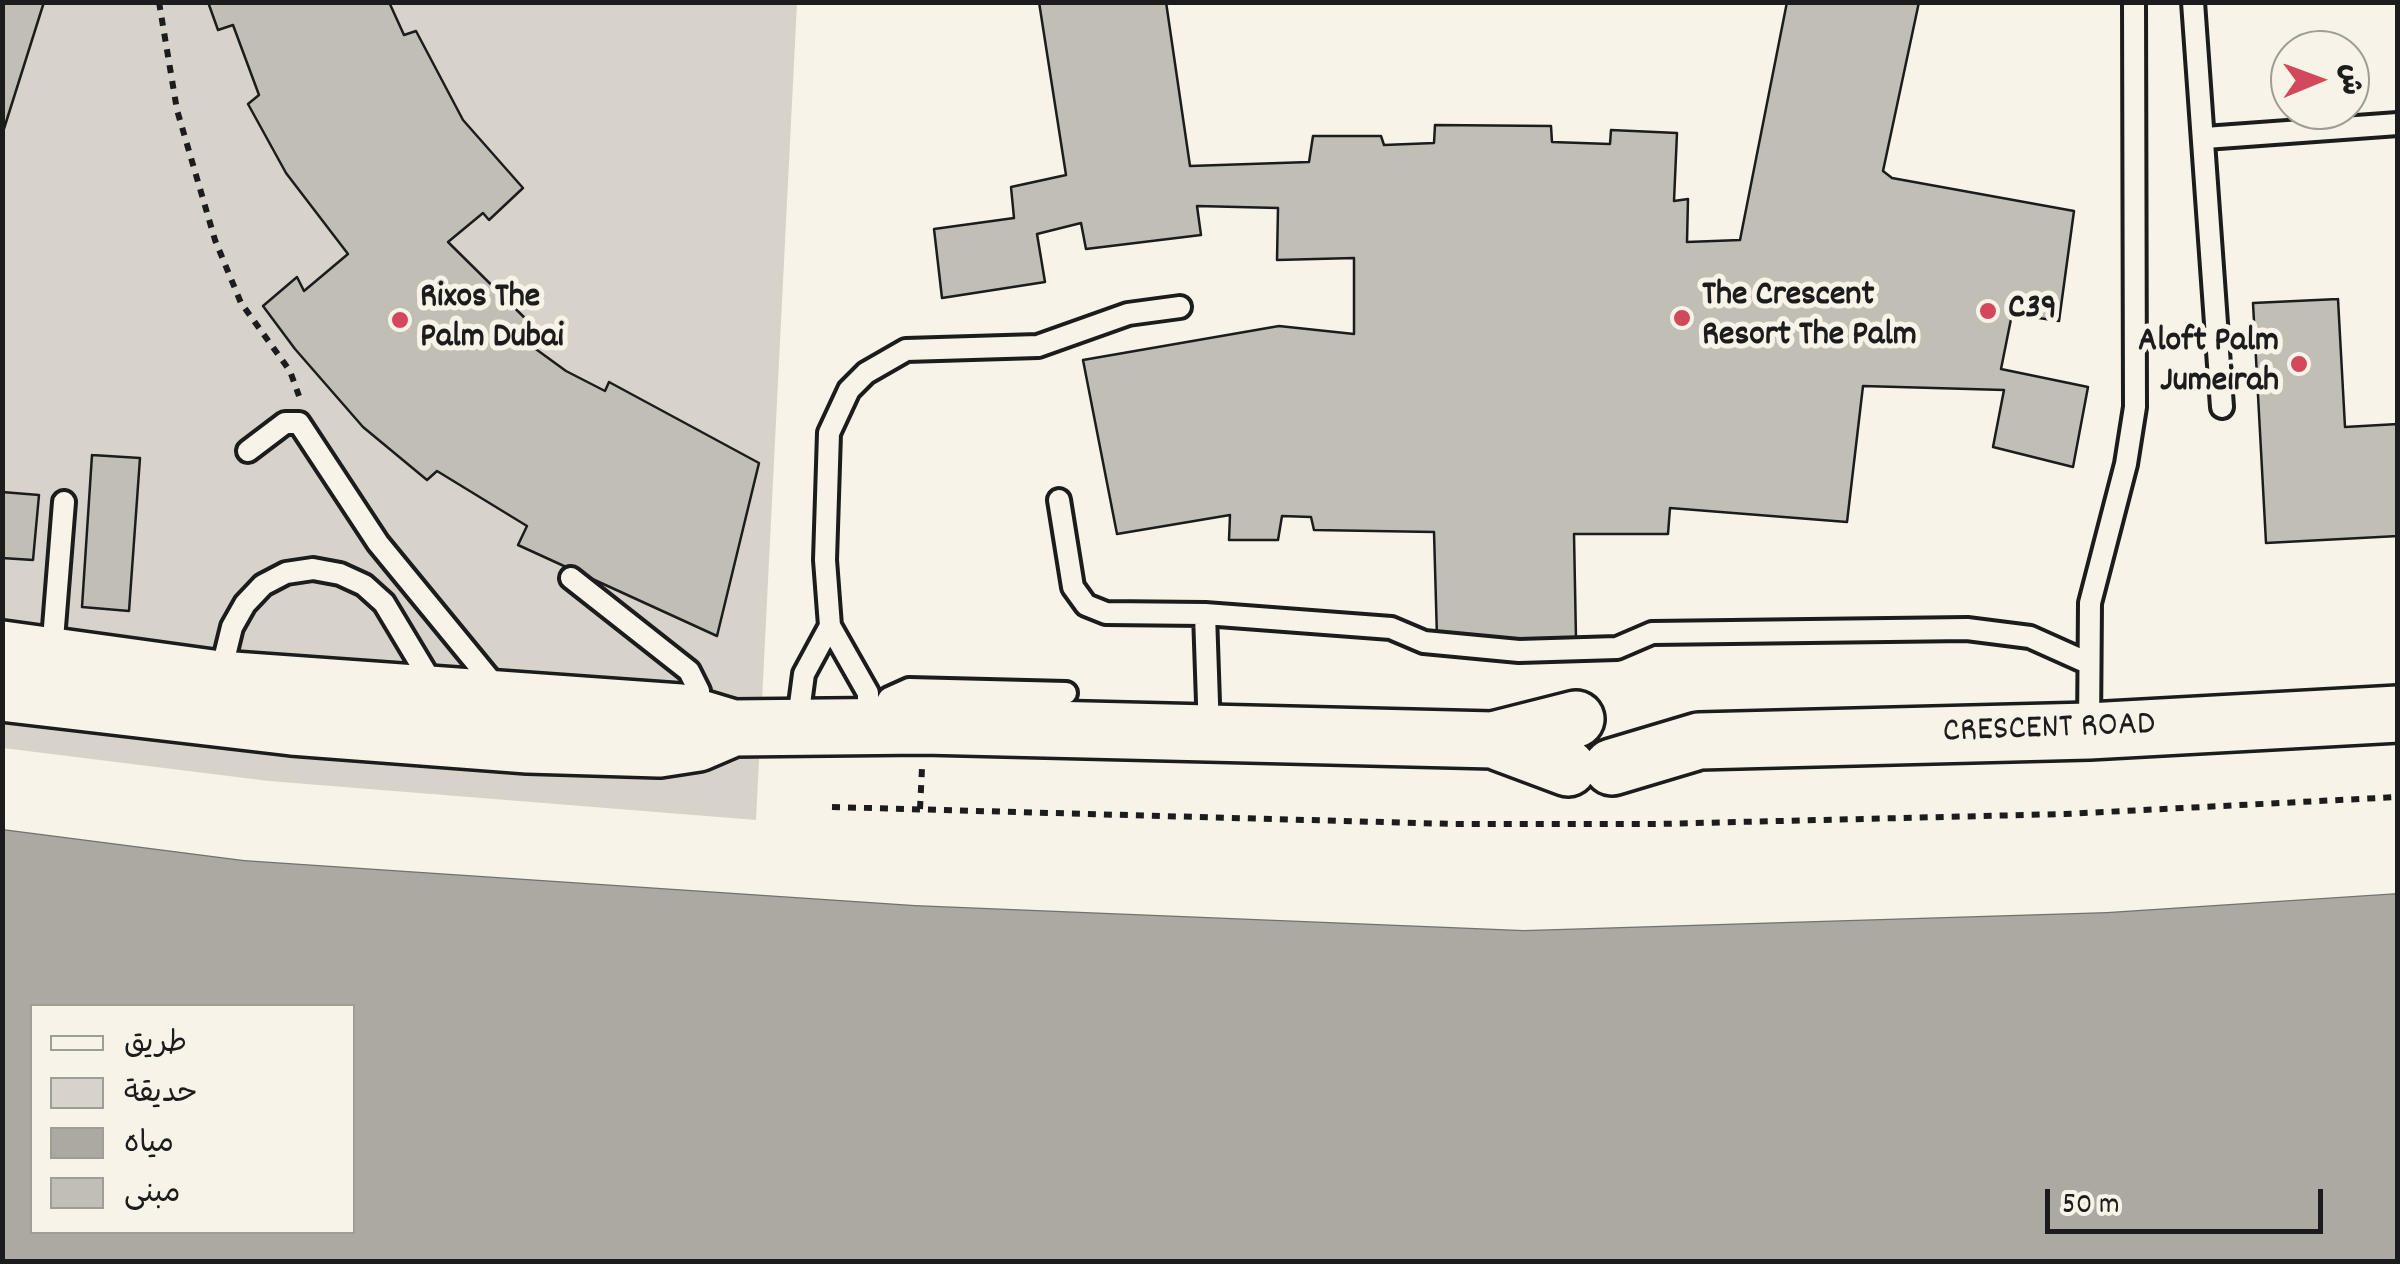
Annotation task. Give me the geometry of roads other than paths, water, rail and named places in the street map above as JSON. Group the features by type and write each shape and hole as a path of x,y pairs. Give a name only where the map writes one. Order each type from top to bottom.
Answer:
{"main road":[{"path":"26,675 607,749 679,747 716,722"},
{"name":"CRESCENT ROAD","path":"217,699 508,701 797,728 871,726 988,709 1209,733 1592,745 2089,731 2398,714"}],"lane":[{"path":"2089,731 2088,662 2094,579 2126,464 2135,407 2134,2"},
{"path":"2193,2 2222,407"},
{"path":"2205,138 2398,124"},
{"path":"871,726 868,693 830,626 823,514 829,433 837,411 866,373 906,350 1038,346 1128,314 1180,307"},
{"path":"248,451 285,423 299,423 388,556 508,701"},
{"path":"1059,500 1070,576 1086,605 1106,613 1205,614 1391,628 1424,642 1520,651 1618,648 1652,633 1999,630 2045,642 2088,662"},
{"path":"26,675 64,502"},
{"path":"217,699 228,640 245,604 263,585 286,573 313,569 340,574 364,586 384,604 441,698"},
{"path":"570,578 689,671 716,722"},
{"path":"1205,614 1209,733"},
{"path":"797,728 804,674 830,626"},
{"path":"988,709 1066,693"}],"water":[{"path":"3,829 244,860 915,905 1524,930 2107,912 2397,893 2397,1261 3,1262"}],"place":[{"name":"C39","path":"1988,311"},
{"name":"The Crescent Resort The Palm","path":"1682,318"},
{"name":"Rixos The Palm Dubai","path":"400,320"},
{"name":"Aloft Palm Jumeirah","path":"2299,364"}]}
